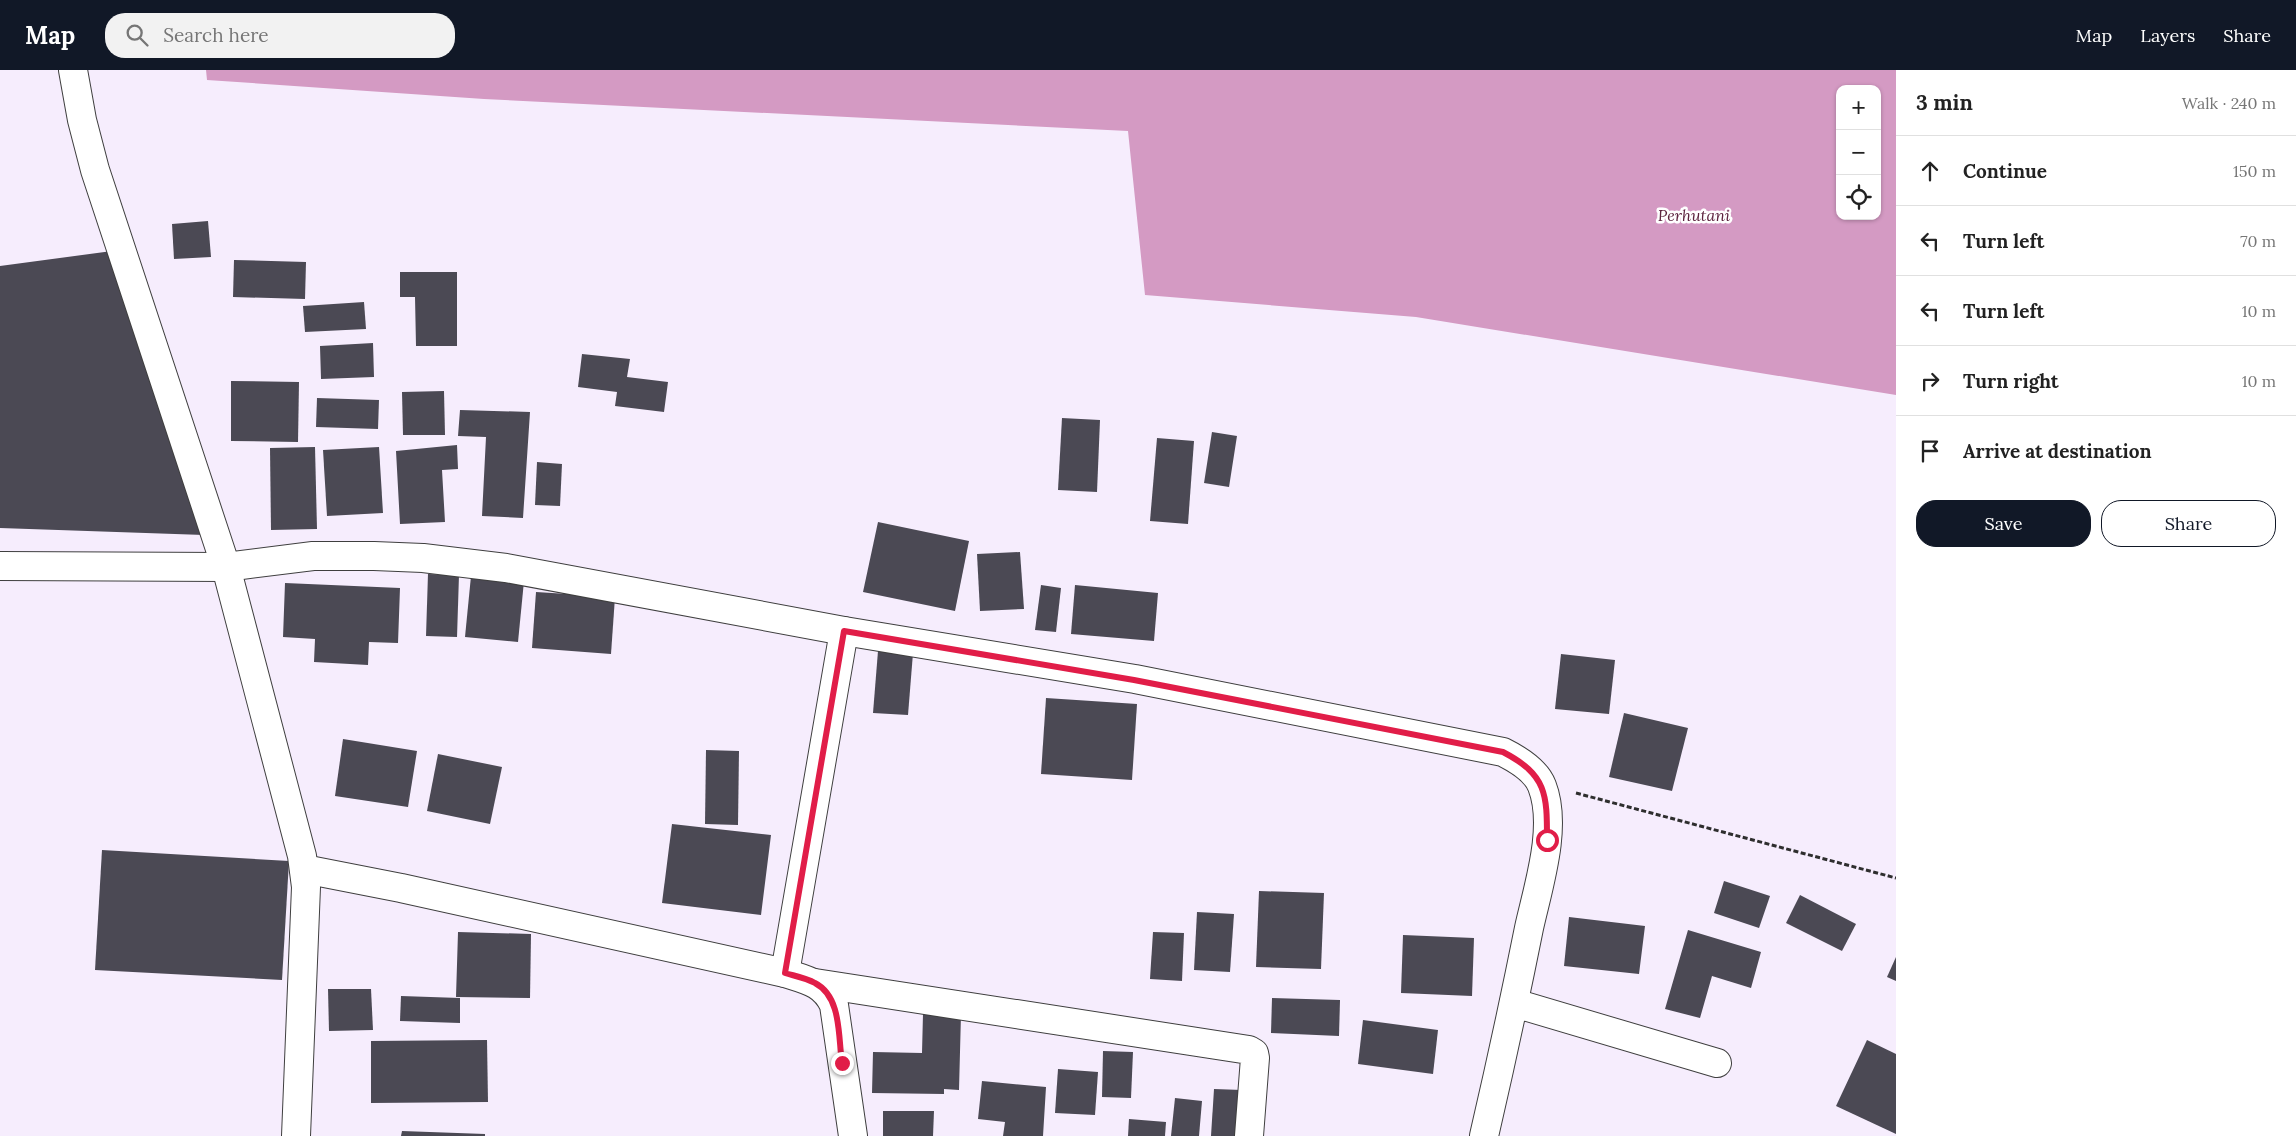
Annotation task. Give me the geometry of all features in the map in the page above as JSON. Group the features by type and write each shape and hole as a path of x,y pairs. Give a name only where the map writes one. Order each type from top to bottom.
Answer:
{"street":[{"path":"73,70 82,120 95,170 226,567 304,869 306,887 296,1136"},
{"path":"0,566 226,567 313,556 374,556 423,558 506,568 844,631 1134,680 1503,752 1523,762 1542,785 1547,807 1547,840 1514,1003 1484,1136"},
{"path":"785,973 844,631"},
{"path":"304,869 401,888 785,973 815,983 1249,1050 1254,1053 1255,1058 1249,1136"},
{"path":"815,983 829,994 834,1005 853,1136"},
{"path":"1514,1003 1717,1063"}],"path":[{"path":"1542,785 1896,878"}],"green space":[{"name":"Perhutani","path":"206,70 1896,70 1896,395 1416,317 1145,295 1128,131 484,99 207,80"}],"building":[{"path":"208,221 211,257 174,259 172,224"},
{"path":"112,251 204,535 0,528 0,266"},
{"path":"234,260 306,262 305,299 233,297"},
{"path":"400,272 457,272 457,346 416,346 415,297 400,297"},
{"path":"364,302 366,329 305,332 303,306"},
{"path":"373,343 374,377 321,379 320,346"},
{"path":"582,354 630,359 627,377 668,382 664,412 615,406 617,392 578,387"},
{"path":"231,381 299,382 298,442 231,441"},
{"path":"444,391 445,435 403,435 402,392"},
{"path":"317,398 379,400 378,429 316,427"},
{"path":"460,410 530,412 523,518 482,516 486,437 458,436"},
{"path":"1062,418 1100,420 1097,492 1058,490"},
{"path":"1212,432 1237,436 1229,487 1204,483"},
{"path":"1157,438 1194,441 1188,524 1150,521"},
{"path":"457,445 458,469 442,470 445,522 400,524 396,451"},
{"path":"315,447 317,529 271,530 270,448"},
{"path":"379,447 383,513 327,516 323,450"},
{"path":"537,462 562,464 560,506 535,505"},
{"path":"878,522 969,541 955,611 863,592"},
{"path":"1020,552 1024,609 980,611 977,554"},
{"path":"428,574 459,575 457,637 426,636"},
{"path":"471,576 524,581 518,642 465,637"},
{"path":"285,583 400,588 398,643 369,642 368,665 314,662 315,639 283,637"},
{"path":"1041,585 1061,588 1056,632 1035,630"},
{"path":"1075,585 1158,593 1154,641 1071,634"},
{"path":"536,592 615,597 611,654 532,648"},
{"path":"878,651 913,653 908,715 873,713"},
{"path":"1561,654 1615,660 1609,714 1555,709"},
{"path":"1046,698 1137,704 1132,780 1041,774"},
{"path":"1624,713 1688,728 1672,791 1609,777"},
{"path":"343,739 417,751 408,807 335,796"},
{"path":"706,750 739,751 738,825 705,824"},
{"path":"438,754 502,767 490,824 427,811"},
{"path":"672,824 771,835 761,915 662,903"},
{"path":"102,850 289,861 282,980 95,970"},
{"path":"1724,881 1770,896 1759,928 1714,913"},
{"path":"1259,891 1324,893 1321,969 1256,967"},
{"path":"1800,895 1856,924 1842,951 1786,923"},
{"path":"1197,912 1234,914 1230,972 1194,970"},
{"path":"1569,917 1645,926 1639,974 1564,966"},
{"path":"1688,930 1761,952 1751,988 1712,976 1700,1018 1665,1009"},
{"path":"458,932 531,934 530,998 456,997"},
{"path":"1153,932 1184,933 1182,981 1150,979"},
{"path":"1403,935 1474,938 1472,996 1401,993"},
{"path":"1896,957 1896,981 1887,977"},
{"path":"328,989 371,989 373,1030 329,1031"},
{"path":"401,996 460,998 460,1023 400,1021"},
{"path":"1272,998 1340,1000 1339,1036 1271,1033"},
{"path":"923,1014 961,1014 959,1090 944,1089 944,1094 872,1093 873,1052 922,1053"},
{"path":"1363,1020 1438,1030 1433,1074 1358,1064"},
{"path":"487,1040 488,1102 371,1103 371,1041"},
{"path":"1867,1040 1896,1054 1896,1134 1836,1106"},
{"path":"1103,1051 1133,1052 1131,1098 1102,1097"},
{"path":"1058,1069 1098,1072 1095,1115 1055,1113"},
{"path":"982,1081 1046,1087 1043,1136 1003,1136 1005,1122 978,1119"},
{"path":"1214,1089 1242,1090 1239,1136 1211,1136"},
{"path":"1175,1098 1202,1101 1199,1136 1171,1136"},
{"path":"883,1111 934,1111 933,1136 883,1136"},
{"path":"1129,1119 1166,1122 1165,1136 1128,1136"},
{"path":"402,1131 485,1134 485,1136 401,1136"}],"route":[{"path":"842,1063 834,1005 829,994 815,983 785,973 844,631 1134,680 1503,752 1523,762 1542,785 1547,807 1547,840"}]}
